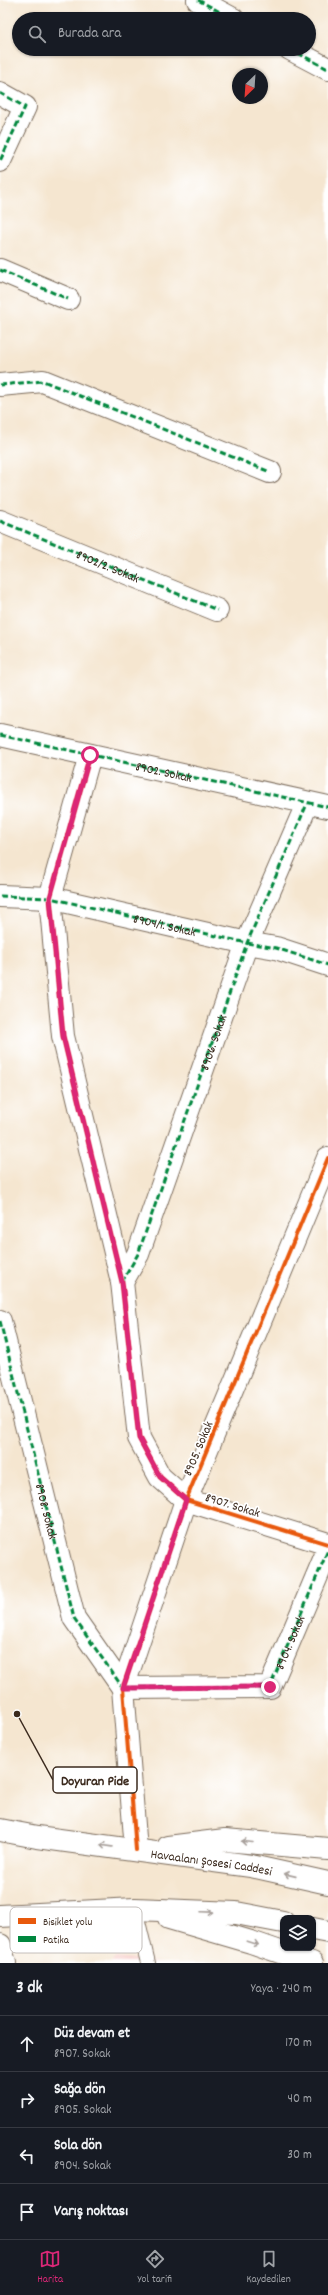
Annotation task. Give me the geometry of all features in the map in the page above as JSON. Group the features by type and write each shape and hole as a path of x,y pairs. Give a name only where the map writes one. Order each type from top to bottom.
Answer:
{"main road":[{"path":"198,0 220,12"},
{"path":"303,56 328,69"},
{"path":"0,93 25,107 0,161"},
{"path":"0,270 68,299"},
{"path":"0,385 44,381 270,472"},
{"name":"8902/2. Sokak","path":"0,521 217,610"},
{"name":"8902. Sokak","path":"0,735 307,804 328,807"},
{"name":"8907. Sokak","path":"90,755 50,898 63,1036 122,1282 139,1438 160,1477 186,1500 328,1544"},
{"name":"8906. Sokak","path":"122,1282 138,1254 247,943 307,804"},
{"name":"8904/1. Sokak","path":"0,896 50,898 247,943 276,948 328,965"},
{"name":"8905. Sokak","path":"136,1850 123,1688 186,1500 328,1158"},
{"name":"8908. Sokak","path":"0,1321 74,1618 123,1688"},
{"name":"8904. Sokak","path":"123,1688 270,1687 328,1550"},
{"name":"Havaalanı Şosesi Caddesi","path":"0,1830 251,1866 328,1883"},
{"path":"136,1850 225,1840 328,1849"},
{"path":"142,1909 236,1913 280,1921"},
{"path":"142,1911 250,1942 312,1963"},
{"path":"0,1916 10,1915"},
{"path":"316,1929 328,1932"},
{"path":"0,1945 5,1963"}],"lane":[{"path":"142,1938 148,1963"}],"shaded area":[{"path":"116,1958 163,1963 110,1963"}],"marked path":[{"path":"198,0 220,12"},
{"path":"303,56 328,69"},
{"path":"0,93 25,107 0,161"},
{"path":"0,270 68,299"},
{"path":"0,385 43,381 270,472"},
{"path":"0,521 217,610"},
{"path":"0,735 328,807"},
{"path":"122,1282 138,1254 247,943 307,804"},
{"path":"0,896 50,898 247,943 276,948 328,965"},
{"path":"0,1321 74,1618 123,1688"},
{"path":"123,1688 270,1687 328,1550"}],"cycle path":[{"path":"90,755 50,898 63,1036 122,1282 139,1438 160,1477 186,1500 328,1544"},
{"path":"136,1850 123,1688 186,1500 328,1158"}],"place":[{"name":"Doyuran Pide","path":"17,1714"}],"route":[{"path":"90,755 50,898 63,1036 122,1282 139,1438 160,1477 186,1500 123,1688 270,1687"}]}
